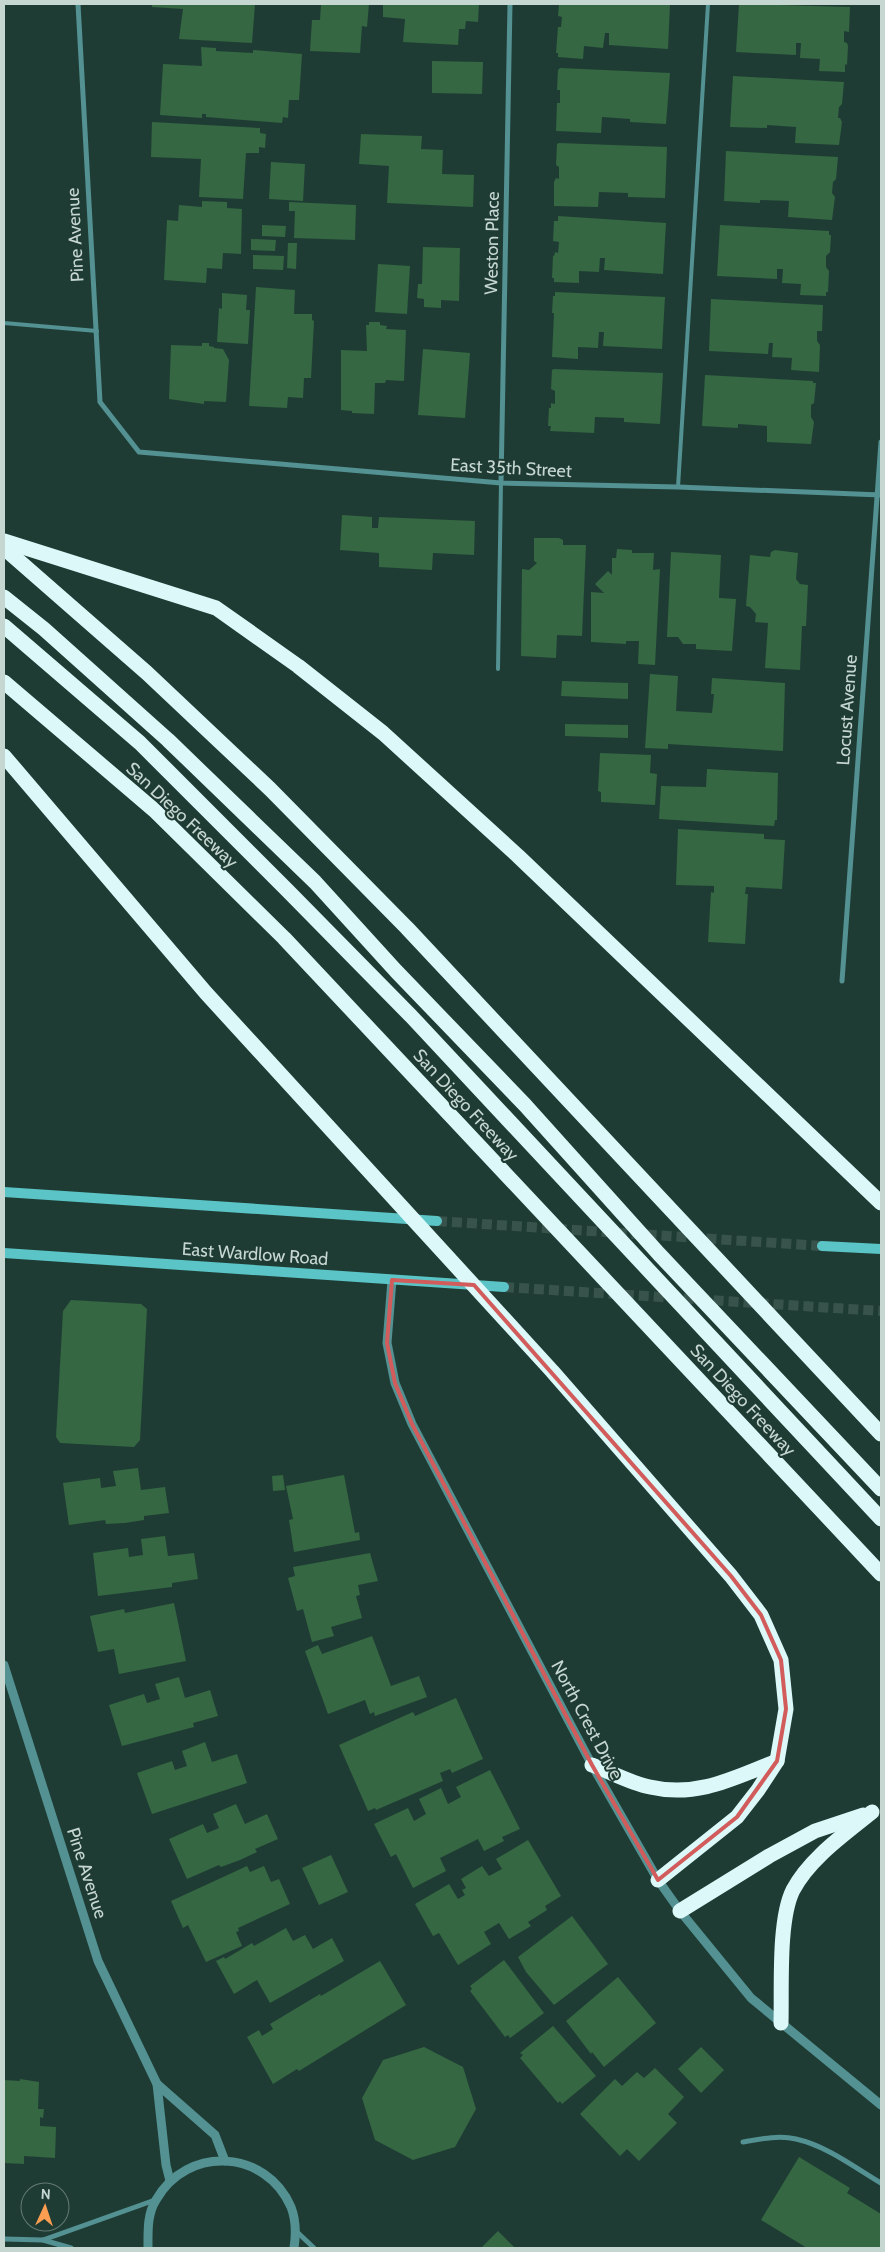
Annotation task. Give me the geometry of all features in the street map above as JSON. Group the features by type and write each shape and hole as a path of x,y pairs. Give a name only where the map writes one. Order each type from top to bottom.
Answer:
{"highway":[{"path":"4,541 216,608 298,666 383,734 518,856 881,1203"},
{"path":"4,548 147,673 270,789 407,928 881,1434"},
{"path":"4,597 44,629 168,740 315,882 396,971 531,1112 666,1261 881,1489"},
{"path":"4,626 140,743 288,890 411,1016 881,1519"},
{"name":"San Diego Freeway","path":"4,682 154,810 284,938 881,1574"},
{"path":"4,756 206,993 296,1089 552,1371 731,1576 761,1615 781,1660 786,1709 777,1761 737,1817 658,1880"},
{"path":"592,1765 649,1787 690,1791 711,1787 777,1761"},
{"path":"680,1911 769,1856 815,1831 877,1813"},
{"path":"780,2023 785,1916 792,1892 800,1879 830,1846 877,1813"}],"main road":[{"path":"4,1192 437,1221"},
{"path":"822,1246 881,1249"},
{"name":"East Wardlow Road","path":"4,1253 504,1287"}],"street":[{"name":"Pine Avenue","path":"78,4 100,402 139,452"},
{"name":"Weston Place","path":"501,483 510,4"},
{"name":"Locust Avenue","path":"842,980 879,495 881,442"},
{"name":"East 35th Street","path":"139,452 501,483 678,487 879,495"},
{"name":"North Crest Drive","path":"392,1280 386,1343 398,1392 412,1424 592,1765 658,1880 680,1911 751,1998 881,2105"},
{"name":"Pine Avenue","path":"4,1665 98,1961 157,2084 166,2165 170,2181"},
{"name":"Pine Avenue","path":"157,2084 215,2135 225,2161"},
{"path":"743,2142 771,2138 795,2138 824,2149 881,2183"},
{"path":"148,2248 148,2224 155,2200 170,2181 190,2166 214,2160 238,2162 261,2171 279,2186 291,2208 296,2231 294,2248"},
{"path":"43,2240 155,2200"},
{"path":"296,2231 314,2248"},
{"path":"4,2240 43,2240 71,2248"}],"lane":[{"path":"678,487 708,4"},
{"path":"4,323 97,331"},
{"path":"498,669 501,483"}],"highlighted area":[{"path":"392,1280 474,1285 731,1576 761,1615 781,1660 786,1709 777,1761 737,1817 658,1880 592,1765 412,1424 395,1383 387,1343"}],"building":[{"path":"152,4 255,4 252,43 179,39 183,9 152,7"},
{"path":"321,4 369,4 367,27 362,26 360,53 310,51 312,20 320,20"},
{"path":"383,4 479,4 478,22 466,21 465,29 459,29 458,45 403,42 405,19 383,17"},
{"path":"559,4 670,4 668,49 609,45 609,33 605,33 603,48 584,46 583,59 558,57 558,53 556,53 558,27 561,27 562,17 558,16"},
{"path":"739,4 850,7 849,32 844,31 844,42 848,46 845,72 819,71 820,59 800,58 801,43 796,43 796,55 736,52"},
{"path":"201,47 216,48 216,51 253,53 253,50 302,54 299,100 289,100 288,118 283,117 282,123 206,117 206,114 202,114 202,118 160,115 163,64 202,66"},
{"path":"432,61 483,62 482,94 432,93"},
{"path":"560,68 670,73 666,124 630,122 630,119 602,117 601,133 556,131 557,103 560,103 560,90 557,90 558,70"},
{"path":"733,76 844,82 842,104 839,107 838,118 842,122 839,145 795,143 796,127 767,125 767,128 730,127"},
{"path":"152,122 260,128 260,133 266,134 265,148 259,147 259,153 246,153 243,199 199,197 201,159 151,157"},
{"path":"361,134 422,136 421,149 443,150 442,174 474,175 473,207 387,203 389,166 359,164"},
{"path":"557,144 667,147 665,198 628,197 628,193 599,192 598,207 554,206 554,182 556,178 559,179 559,167 556,165"},
{"path":"726,151 838,157 836,179 833,182 832,193 835,197 832,220 788,217 789,201 760,200 760,203 724,201"},
{"path":"271,162 305,164 303,201 269,199"},
{"path":"202,201 227,202 227,208 242,209 241,254 223,253 222,269 207,268 206,283 164,280 167,220 178,221 179,205 202,207"},
{"path":"289,202 356,205 355,240 294,238 295,211 289,211"},
{"path":"558,216 666,223 663,274 604,270 605,258 600,258 599,272 579,271 579,283 554,282 554,278 552,278 553,256 555,252 558,253 559,242 553,241 554,221 558,221"},
{"path":"262,225 286,226 285,237 262,236"},
{"path":"720,225 829,231 829,235 831,235 830,252 826,256 826,267 829,271 828,292 826,292 826,296 800,295 801,284 782,283 783,269 777,269 777,279 717,276"},
{"path":"251,239 276,240 275,251 251,250"},
{"path":"288,243 297,243 296,269 287,268"},
{"path":"423,247 460,248 459,301 441,300 441,308 424,307 424,299 417,298 418,284 422,284"},
{"path":"253,255 284,256 283,270 253,269"},
{"path":"378,264 410,266 407,314 375,312"},
{"path":"256,287 295,290 294,314 312,314 312,320 314,321 311,378 304,378 303,398 288,397 287,408 249,406"},
{"path":"555,292 665,297 662,349 603,346 604,332 599,332 598,348 578,347 578,359 552,357 554,313 552,313"},
{"path":"222,293 247,295 246,310 250,310 248,344 217,342 219,308 222,309"},
{"path":"711,299 823,305 822,331 817,331 817,341 820,345 819,372 791,370 792,358 772,357 773,343 769,343 768,354 709,351"},
{"path":"369,322 380,322 380,325 387,326 386,329 406,330 404,381 386,380 385,383 375,383 374,414 352,413 352,411 341,410 341,350 367,351 366,325 369,325"},
{"path":"202,343 209,343 209,346 223,349 229,360 226,402 204,401 204,404 169,399 171,345 202,346"},
{"path":"423,349 470,353 465,418 418,415"},
{"path":"552,370 663,373 660,424 624,422 624,418 595,417 594,433 550,431 551,426 548,426 549,408 551,408 551,403 555,404 555,391 551,389"},
{"path":"705,375 813,381 813,383 816,383 814,403 811,405 811,417 814,422 811,444 767,442 767,426 738,424 738,428 702,426"},
{"path":"342,515 372,517 372,528 378,528 379,517 475,521 474,555 433,553 432,570 379,567 379,553 340,550"},
{"path":"534,538 559,538 563,540 563,545 586,545 582,636 557,635 556,658 521,656 522,569 529,570 537,563 534,561"},
{"path":"617,549 632,550 632,553 654,553 653,570 660,569 655,665 638,664 639,641 626,641 626,644 591,642 591,592 604,593 595,584 608,571 612,575 612,558 616,558"},
{"path":"775,550 798,553 796,579 800,584 808,585 806,626 802,626 800,670 765,668 768,623 755,622 756,614 750,607 746,606 750,555 770,557 771,552"},
{"path":"671,552 721,555 719,598 736,599 732,651 696,649 696,644 683,644 678,637 667,637"},
{"path":"650,674 678,676 676,711 712,713 714,694 711,694 712,678 785,683 783,751 668,744 668,749 645,748"},
{"path":"562,681 628,683 628,699 561,696"},
{"path":"565,724 628,725 628,738 565,736"},
{"path":"600,753 651,755 650,773 657,774 655,805 601,802 601,792 598,791"},
{"path":"707,769 778,773 777,820 775,820 774,826 659,819 661,786 706,787"},
{"path":"678,829 764,834 764,839 785,840 782,889 746,887 745,894 748,894 745,944 708,942 711,892 714,893 714,886 676,885"},
{"path":"71,1300 141,1304 147,1309 140,1440 134,1447 60,1443 56,1437 63,1311"},
{"path":"138,1468 141,1490 165,1487 169,1513 144,1516 144,1520 125,1523 106,1524 105,1520 69,1525 63,1483 100,1478 101,1488 116,1486 113,1471"},
{"path":"283,1475 285,1490 273,1491 272,1476"},
{"path":"344,1475 355,1533 359,1532 360,1540 294,1552 289,1520 293,1519 286,1486"},
{"path":"165,1536 168,1556 194,1553 198,1579 172,1583 172,1587 98,1596 93,1553 128,1548 129,1557 143,1555 141,1539"},
{"path":"370,1553 378,1581 358,1585 360,1595 356,1596 362,1618 331,1627 334,1636 312,1642 303,1609 297,1611 288,1578 295,1576 293,1567"},
{"path":"174,1603 186,1661 119,1674 114,1649 98,1652 90,1616 124,1609 125,1613"},
{"path":"372,1636 391,1686 419,1676 427,1697 375,1716 374,1712 370,1714 365,1700 328,1714 305,1651 318,1645 322,1654"},
{"path":"179,1677 185,1698 210,1690 218,1716 193,1723 194,1727 122,1746 109,1705 144,1694 147,1703 160,1699 155,1684"},
{"path":"456,1698 483,1759 452,1773 450,1769 440,1773 443,1781 376,1810 375,1808 368,1811 339,1745 413,1712 415,1716"},
{"path":"205,1742 212,1762 237,1754 247,1783 152,1814 137,1773 172,1761 175,1770 187,1766 182,1751"},
{"path":"490,1770 520,1829 502,1837 504,1841 484,1851 478,1839 440,1858 446,1871 413,1888 396,1854 391,1857 374,1824 408,1808 414,1821 426,1814 419,1799 441,1788 448,1804 461,1797 456,1787"},
{"path":"236,1804 245,1824 267,1814 278,1839 255,1849 257,1852 240,1860 221,1867 219,1865 187,1879 169,1839 203,1824 207,1833 219,1828 213,1814"},
{"path":"528,1840 561,1896 545,1906 547,1910 528,1922 531,1926 509,1939 499,1923 484,1932 491,1944 458,1965 439,1933 433,1936 415,1904 449,1884 458,1899 465,1895 462,1890 466,1888 461,1879 482,1866 489,1876 502,1869 496,1859"},
{"path":"331,1855 348,1892 319,1905 302,1868"},
{"path":"247,1866 250,1872 264,1866 271,1882 279,1879 290,1904 238,1928 239,1931 236,1932 242,1946 206,1962 188,1925 183,1928 171,1901"},
{"path":"572,1916 608,1964 554,2005 526,1972 518,1957"},
{"path":"286,1928 293,1941 305,1935 313,1949 332,1938 344,1961 270,2003 257,1980 234,1994 216,1961 224,1957 225,1959 252,1943 254,1946"},
{"path":"504,1960 544,2013 510,2038 508,2035 505,2037 470,1991 472,1989 470,1986"},
{"path":"380,1961 406,2005 299,2071 297,2069 273,2084 247,2037 259,2030 262,2036 273,2029 270,2024"},
{"path":"618,1977 656,2023 604,2067 592,2052 591,2054 566,2021"},
{"path":"553,2026 596,2076 562,2104 560,2101 558,2103 520,2058 523,2055 520,2053"},
{"path":"424,2047 463,2067 476,2109 455,2147 413,2160 375,2140 362,2098 383,2060"},
{"path":"701,2047 724,2070 701,2093 678,2069"},
{"path":"655,2068 684,2097 668,2114 677,2123 639,2161 627,2149 620,2156 580,2114 615,2079 622,2086 637,2072 644,2078"},
{"path":"20,2079 39,2082 38,2109 44,2109 43,2118 40,2117 40,2126 56,2127 55,2158 24,2156 24,2164 4,2163 4,2080 20,2081"},
{"path":"799,2157 850,2188 847,2193 881,2214 881,2248 807,2248 761,2220"},
{"path":"498,2231 515,2248 481,2248"}],"tunnel":[{"path":"437,1221 822,1246"},
{"path":"504,1287 881,1311"}]}
